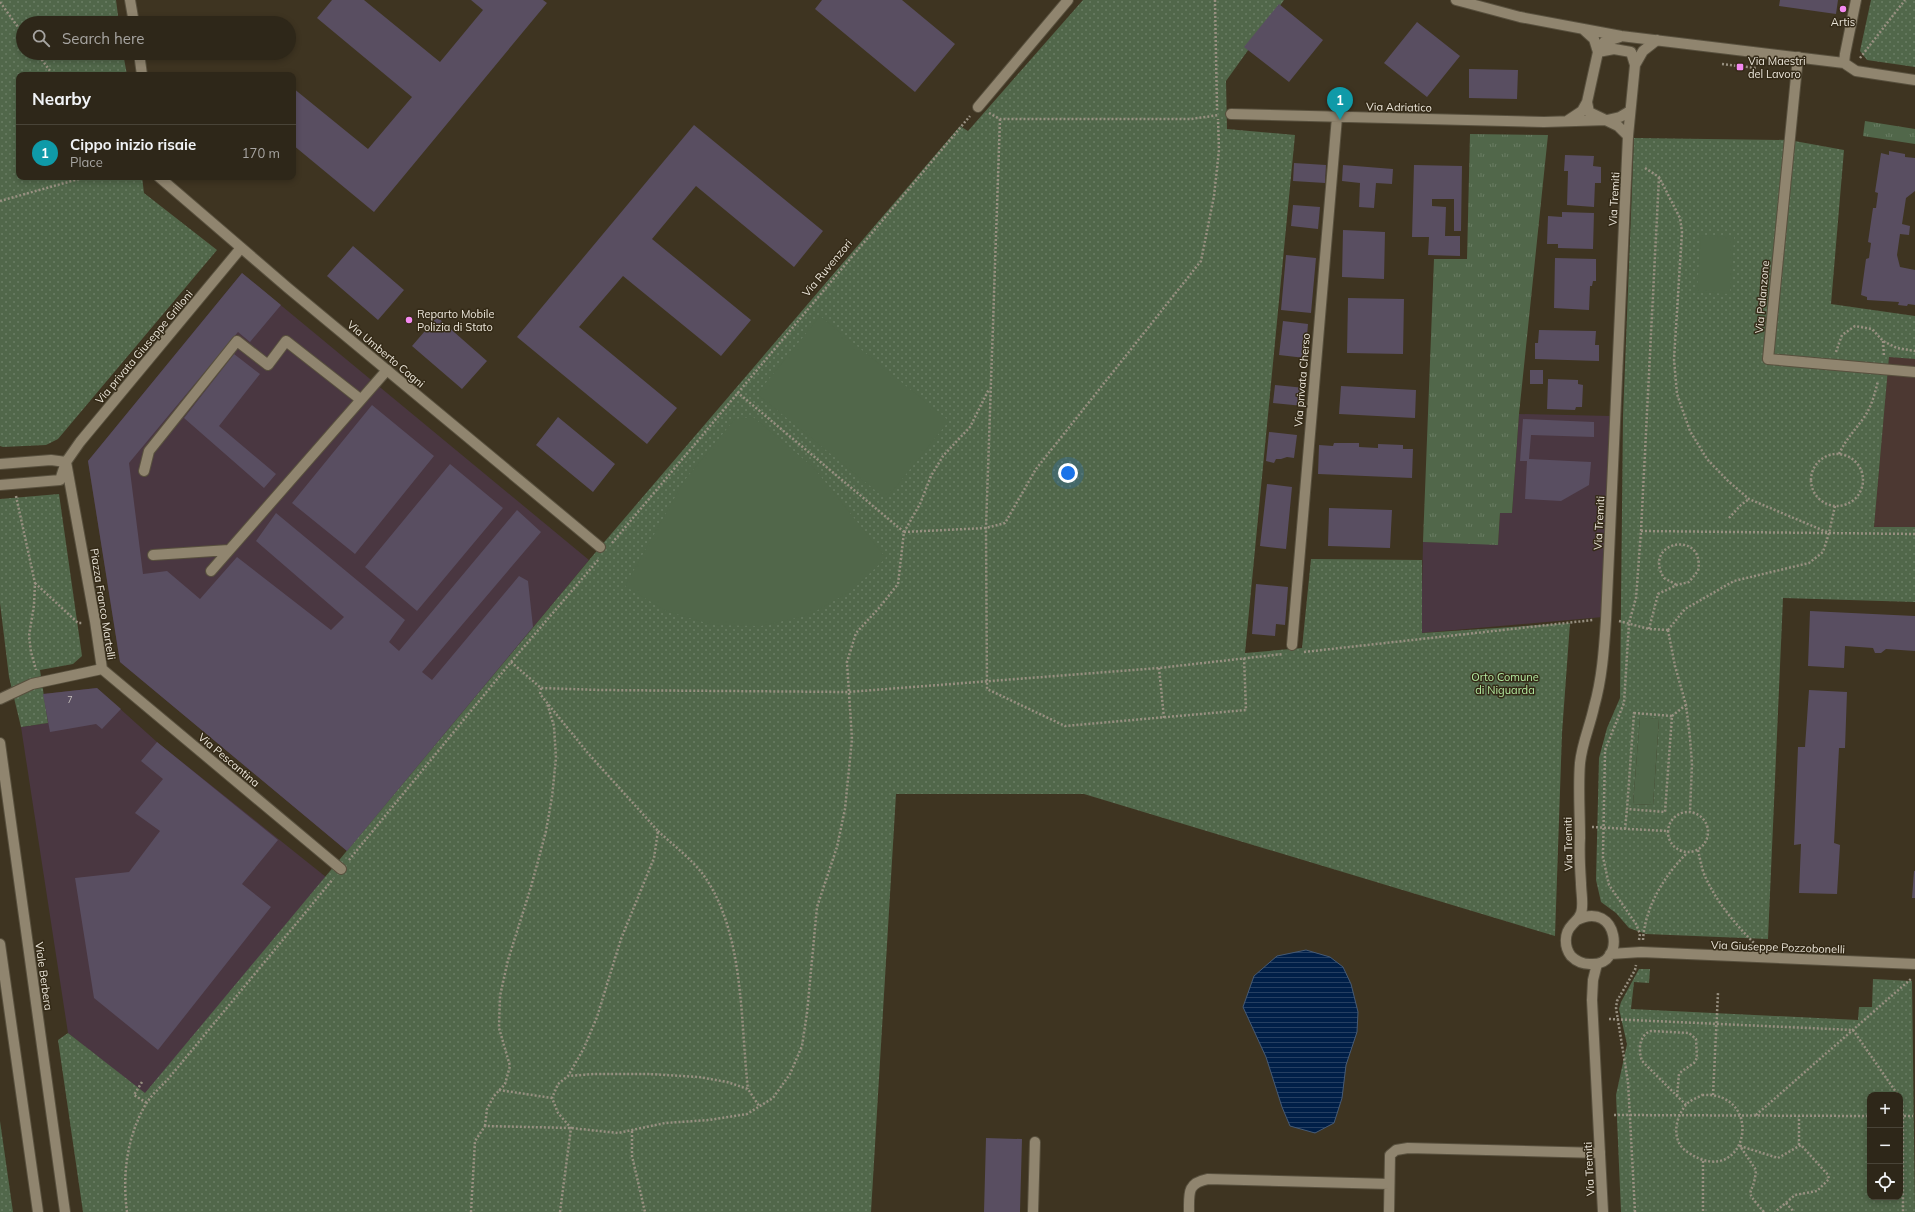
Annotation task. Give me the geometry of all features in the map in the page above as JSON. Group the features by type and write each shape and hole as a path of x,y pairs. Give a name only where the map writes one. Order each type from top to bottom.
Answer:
{"street":[{"path":"130,0 133,16"},
{"path":"978,107 1068,0"},
{"path":"1456,0 1520,17 1621,36 1844,63 1856,71 1915,80"},
{"path":"1844,63 1856,0"},
{"path":"1583,29 1594,39 1598,52"},
{"path":"1567,121 1582,111 1587,102 1598,52 1604,42 1621,36"},
{"path":"1635,65 1643,51 1657,40"},
{"path":"1598,52 1614,49 1631,52 1635,65 1630,111"},
{"name":"Via Palanzone","path":"1798,57 1768,358 1915,372"},
{"path":"139,60 141,72"},
{"path":"1587,102 1589,112 1618,126 1628,136"},
{"name":"Via Adriatico","path":"1231,114 1544,122 1607,120 1620,117 1630,111"},
{"name":"Via Tremiti","path":"1593,980 1585,964 1573,958 1568,951 1566,944 1568,930 1577,920 1582,907 1579,861 1580,762 1602,669 1606,620 1630,111"},
{"name":"Via privata Cherso","path":"1292,645 1337,117"},
{"name":"Via Umberto Cagni","path":"162,180 241,248 603,550"},
{"name":"Via privata Giuseppe Grilloni","path":"66,462 80,442 241,248"},
{"path":"144,471 149,452 237,342 268,365 286,340 360,399"},
{"path":"211,572 360,399 387,370"},
{"path":"0,464 52,460 66,462 60,480 0,485"},
{"name":"Piazza Franco Martelli","path":"0,699 32,684 102,669 95,621 66,462"},
{"path":"154,555 229,550"},
{"name":"Via Pescantina","path":"102,669 341,870"},
{"name":"Viale Berbera","path":"0,743 64,1212"},
{"path":"1582,907 1592,916"},
{"path":"1577,920 1592,916 1602,919 1609,925 1615,940 1610,954 1605,960 1597,964 1585,964"},
{"name":"Via Giuseppe Pozzobonelli","path":"1615,940 1641,952"},
{"path":"0,944 38,1212"},
{"name":"Via Giuseppe Pozzobonelli","path":"1610,954 1641,952 1915,964"},
{"name":"Via Tremiti","path":"1597,964 1593,980 1592,1000 1603,1212"},
{"path":"1033,1212 1035,1142"},
{"path":"1389,1212 1390,1155 1396,1150 1408,1148 1600,1153"},
{"path":"1189,1212 1191,1187 1197,1181 1208,1179 1389,1184"}],"path":[{"path":"737,392 904,532 986,528 1006,523 1036,469 1201,261 1214,196 1219,150 1215,0"},
{"path":"1860,59 1905,0"},
{"path":"0,2 16,24"},
{"path":"42,60 51,72"},
{"path":"1722,64 1756,68"},
{"path":"978,107 1000,119 1191,119 1231,114"},
{"name":"Via Ruvenzori","path":"127,1212 125,1198 126,1160 134,1132 147,1103 341,870 603,550 978,107"},
{"path":"1000,119 986,528 987,689 1065,726 1246,710 1244,658"},
{"path":"1645,168 1659,177 1680,218 1682,232 1674,359 1677,394 1690,431 1707,459 1727,480 1749,499 1829,533"},
{"path":"1639,941 1640,934 1636,924 1609,885 1603,857 1604,750 1624,703 1629,624 1636,598 1641,531 1659,177"},
{"path":"0,201 75,180"},
{"path":"1834,364 1836,350 1842,336 1855,326 1872,329 1884,341 1897,348 1915,351"},
{"path":"1839,454 1844,442 1866,415 1873,401 1885,369 1884,341"},
{"path":"485,1126 571,1128 618,1133 665,1123 709,1120 747,1114 773,1098 790,1074 802,1046 807,1013 817,906 837,847 846,809 852,739 847,662 856,633 898,584 904,532 920,504 931,476 943,456 970,427 990,387"},
{"path":"1839,454 1850,458 1857,463 1862,471 1863,480 1862,489 1857,497 1850,503 1834,506 1819,498 1813,490 1811,482 1813,470 1818,463 1825,457 1839,454"},
{"path":"13,484 34,583 34,605 29,636 31,652 39,682"},
{"path":"1729,518 1749,499"},
{"path":"1668,630 1686,609 1734,581 1809,563 1823,552 1829,533 1834,506"},
{"path":"1641,531 1915,534"},
{"path":"1649,629 1658,594 1677,585 1689,582 1694,578 1699,564 1698,557 1694,551 1682,544 1669,546 1660,557 1658,566 1664,578 1677,585"},
{"path":"34,583 78,623 95,621"},
{"path":"1300,652 1593,620"},
{"path":"1618,621 1649,629 1668,630"},
{"path":"1668,630 1675,666 1686,705 1692,764 1690,812"},
{"path":"511,662 541,688 600,690 848,692 987,683 1159,668 1285,654"},
{"path":"1159,668 1164,718"},
{"path":"541,688 540,694 587,752 658,831 702,873 720,903 731,941 737,972 748,1089 759,1106"},
{"path":"471,1212 475,1141 485,1126 487,1109 499,1090 505,1084 510,1066 499,1028 500,996 508,960 546,831 552,797 556,758 554,726 547,702"},
{"path":"1625,829 1634,713 1672,716 1686,705"},
{"path":"1627,809 1665,812 1672,716"},
{"path":"1643,936 1653,903 1663,882 1677,863 1687,853 1698,850 1706,840 1707,827 1704,820 1697,814 1690,812 1678,814 1672,818 1667,831 1672,845 1680,851 1687,853"},
{"path":"1591,827 1667,831"},
{"path":"560,1212 571,1128 558,1113 552,1098 558,1084 568,1076 584,1048 596,1017 621,939 654,858 658,831"},
{"path":"1698,850 1704,874 1715,894 1743,932 1770,958"},
{"path":"1635,1212 1626,1059 1617,1019 1616,1004 1634,970 1636,961"},
{"path":"1755,1116 1912,978"},
{"path":"1713,1094 1718,993"},
{"path":"1609,1019 1853,1030"},
{"path":"1853,1030 1896,1092"},
{"path":"1677,1096 1679,1074 1694,1063 1697,1058 1696,1039 1689,1033 1651,1031 1646,1033 1641,1039 1642,1061 1677,1096 1686,1105"},
{"path":"568,1076 594,1074 649,1074 699,1077 727,1082 748,1089"},
{"path":"142,1082 134,1095 147,1103"},
{"path":"499,1090 552,1098"},
{"path":"1713,1094 1728,1102 1740,1116 1743,1131 1740,1146 1730,1156 1722,1160 1703,1161 1685,1151 1677,1139 1676,1128 1680,1115 1686,1105 1702,1095 1713,1094"},
{"path":"1614,1115 1867,1116"},
{"path":"1799,1116 1799,1145"},
{"path":"1903,1116 1913,1116"},
{"path":"1901,1128 1903,1212"},
{"path":"632,1130 632,1156 645,1212"},
{"path":"1740,1146 1778,1158 1799,1145"},
{"path":"1775,1212 1795,1195 1817,1191 1828,1182 1828,1175 1808,1152 1801,1145 1799,1145"},
{"path":"1740,1146 1756,1170 1749,1191 1750,1196 1764,1212"},
{"path":"1703,1161 1703,1212"},
{"path":"1786,1203 1794,1212"}],"shaded area":[{"path":"242,273 589,560 347,851 120,662 88,461"},
{"path":"1889,356 1915,359 1915,527 1874,527"},
{"path":"1519,414 1611,416 1603,617 1421,633 1423,542 1498,544 1500,513 1512,513"},
{"path":"97,688 157,742 326,877 145,1094 68,1033 21,727 48,723 43,694"}],"green space":[{"path":"0,0 116,0 118,16 16,16 16,60 124,60 126,72 16,72 16,180 142,180 144,193 217,250 58,439 46,445 0,446"},
{"name":"Orto Comune di Niguarda","path":"1083,0 1284,0 1226,81 1227,129 1295,135 1245,653 1302,648 1311,559 1422,560 1422,633 1570,623 1562,733 1555,936 1084,794 896,794 871,1212 83,1212 58,1040 68,1033 145,1093 600,547 960,126 968,131"},
{"path":"1871,0 1915,0 1915,67 1867,60 1860,51"},
{"path":"1865,121 1915,129 1915,144 1863,136"},
{"path":"1470,134 1548,135 1519,414 1512,513 1500,513 1498,545 1423,542 1434,259 1467,259"},
{"path":"1634,138 1789,140 1844,150 1831,304 1915,316 1915,359 1889,357 1874,527 1915,527 1915,602 1783,598 1768,939 1646,934 1629,928 1616,913 1601,902 1596,880 1599,758 1607,728 1620,698 1623,416","holes":["1640,718 1659,719 1653,805 1633,804"]},
{"path":"1701,235 1734,237 1730,294 1697,292"},
{"path":"820,316 949,421 886,499 757,394"},
{"path":"753,417 814,468 886,558 851,591 809,615 761,626 713,625 666,611 625,586 684,481 735,419"},
{"path":"59,494 82,656 73,664 40,670 48,723 21,727 9,677 0,603 0,499"},
{"path":"1640,717 1659,719 1653,805 1633,804"},
{"path":"1639,969 1650,969 1649,983 1634,982 1631,1009 1858,1020 1859,1007 1872,1007 1873,979 1912,981 1915,1212 1621,1212 1616,1095 1627,1044 1619,1009 1621,1002"},
{"path":"0,1121 13,1212 0,1212"}],"water":[{"path":"1306,950 1330,957 1343,967 1351,984 1358,1012 1357,1032 1346,1065 1342,1098 1334,1123 1315,1133 1290,1126 1282,1107 1266,1057 1243,1007 1254,976 1277,956"}],"building":[{"path":"332,0 364,0 440,62 483,10 471,0 543,0 547,3 374,212 296,147 296,90 368,149 412,97 317,18"},
{"path":"822,0 902,0 955,44 915,92 815,9"},
{"path":"1780,0 1838,0 1836,14 1779,6"},
{"path":"1279,4 1323,40 1289,82 1244,47"},
{"path":"1417,22 1460,56 1427,97 1384,63"},
{"path":"1469,69 1518,70 1517,99 1469,98"},
{"path":"694,125 823,231 794,267 696,186 652,239 751,320 721,356 623,276 579,327 677,408 647,444 517,337"},
{"path":"1889,151 1905,154 1905,157 1915,158 1915,191 1906,198 1902,224 1910,226 1909,235 1900,234 1897,255 1900,267 1915,270 1915,305 1908,304 1907,306 1898,305 1899,302 1867,300 1867,297 1861,295 1866,259 1869,258 1871,243 1868,242 1873,208 1876,208 1878,193 1875,192 1881,153 1889,155"},
{"path":"1565,155 1594,156 1593,166 1601,167 1601,183 1595,183 1594,207 1567,205 1568,171 1564,171"},
{"path":"1294,163 1326,165 1325,183 1293,181"},
{"path":"1343,165 1393,169 1392,184 1376,183 1374,208 1359,207 1360,183 1342,181"},
{"path":"1414,165 1462,166 1461,231 1454,231 1454,199 1432,199 1432,206 1446,207 1445,236 1460,236 1460,256 1428,255 1429,237 1412,237"},
{"path":"1293,205 1320,207 1318,229 1291,226"},
{"path":"1562,212 1594,213 1593,249 1558,248 1558,244 1547,244 1548,216 1562,217"},
{"path":"1343,230 1385,232 1384,279 1342,277"},
{"path":"353,246 404,290 378,320 327,276"},
{"path":"1286,255 1316,258 1311,313 1281,310"},
{"path":"1555,258 1596,259 1596,281 1593,281 1592,286 1590,286 1589,310 1554,308"},
{"path":"242,273 281,305 250,342 238,332 129,463 143,574 167,571 200,599 237,557 331,630 344,617 256,541 276,513 405,620 389,642 399,651 517,510 541,532 422,672 432,680 519,576 528,581 533,627 347,851 120,662 88,461"},
{"path":"1348,298 1404,299 1403,354 1347,353"},
{"path":"437,317 487,361 462,389 412,346"},
{"path":"1283,321 1308,324 1305,358 1279,355"},
{"path":"1539,330 1596,331 1595,345 1599,345 1599,361 1535,359 1535,343 1538,343"},
{"path":"234,354 260,374 219,426 276,474 264,488 184,418"},
{"path":"1530,370 1543,370 1543,384 1530,384"},
{"path":"1548,379 1578,380 1578,384 1583,385 1582,407 1576,407 1575,410 1547,409"},
{"path":"1275,385 1305,388 1303,406 1273,403"},
{"path":"1341,386 1416,390 1415,418 1339,414"},
{"path":"372,405 434,456 355,554 292,503"},
{"path":"558,417 615,464 593,492 536,445"},
{"path":"1523,419 1594,422 1594,437 1531,435 1529,459 1591,462 1589,485 1561,501 1525,499 1527,461 1520,461"},
{"path":"1269,432 1297,435 1294,458 1287,457 1276,459 1274,463 1266,461"},
{"path":"1334,443 1359,443 1359,447 1378,448 1378,444 1403,445 1403,449 1413,449 1412,478 1318,474 1319,445 1333,446"},
{"path":"450,464 503,508 417,611 365,567"},
{"path":"1267,484 1292,487 1286,549 1260,546"},
{"path":"1329,508 1392,510 1390,548 1328,546"},
{"path":"1256,584 1288,587 1285,625 1276,624 1275,636 1252,634"},
{"path":"1810,611 1915,616 1915,651 1886,649 1881,653 1875,653 1873,648 1845,646 1844,668 1808,666"},
{"path":"97,688 121,709 102,729 96,724 50,732 43,694"},
{"path":"1809,690 1847,692 1845,748 1839,748 1834,843 1840,845 1837,894 1799,893 1801,844 1794,845 1798,747 1805,747"},
{"path":"157,742 278,840 242,884 271,907 158,1050 94,998 75,878 129,872 160,831 135,813 163,779 141,761"},
{"path":"1914,871 1915,898 1912,898"},
{"path":"986,1138 1022,1139 1020,1212 984,1212"}],"place":[{"name":"Artis","path":"1843,9"},
{"name":"Via Maestri del Lavoro","path":"1740,67"},
{"name":"Cippo inizio risaie","path":"1340,120"},
{"name":"Reparto Mobile Polizia di Stato","path":"409,320"}]}
